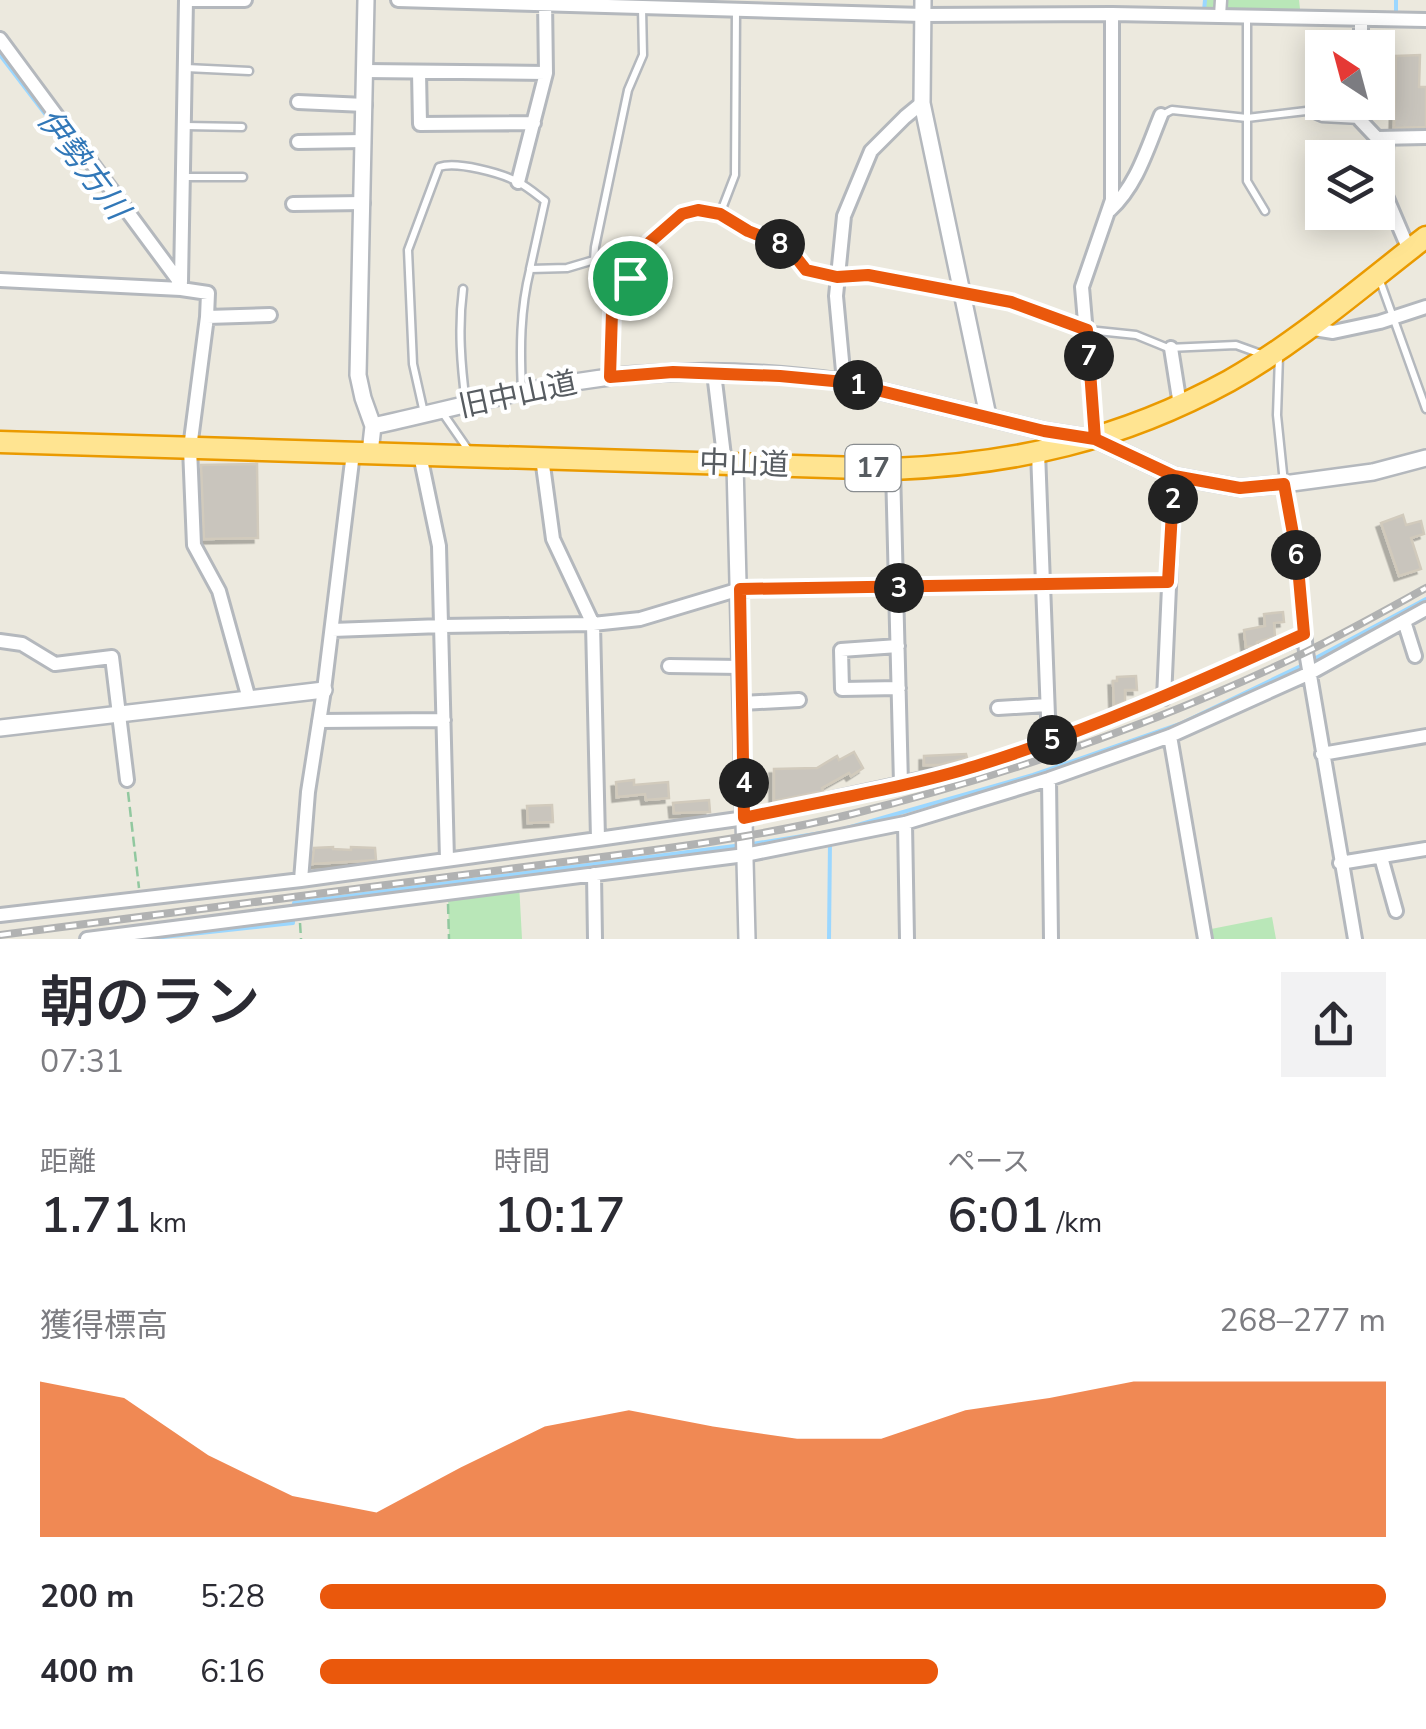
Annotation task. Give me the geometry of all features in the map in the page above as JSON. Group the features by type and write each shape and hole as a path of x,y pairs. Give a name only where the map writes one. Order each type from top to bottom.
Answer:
{"highway":[{"name":"中山道","path":"0,442 892,469 976,463 1095,439 1180,405 1274,352 1418,243"}],"street":[{"path":"181,286 186,0 246,0"},
{"path":"301,880 308,792 332,630 362,453 373,426 358,376 366,0"},
{"path":"398,0 736,10 923,8 1426,20"},
{"path":"1220,16 1221,0"},
{"path":"518,182 546,73 545,2"},
{"path":"923,8 922,104 988,416"},
{"path":"1095,439 1082,287 1112,200 1112,14"},
{"path":"1361,19 1361,30"},
{"path":"0,39 181,286"},
{"path":"365,71 546,73"},
{"path":"419,72 420,124 534,123"},
{"path":"298,102 365,105"},
{"path":"844,382 836,296 844,216 871,151 922,104"},
{"path":"1108,211 1124,197 1136,176 1161,115"},
{"path":"1360,120 1377,138 1426,138"},
{"path":"1387,138 1383,189 1418,243"},
{"path":"298,142 364,141"},
{"path":"293,204 363,204"},
{"path":"0,280 181,286 208,293 190,448 194,545 219,590 249,699"},
{"path":"963,294 1011,302 1087,330"},
{"path":"1308,328 1333,332 1426,307"},
{"path":"207,318 270,315"},
{"path":"1171,348 1180,405"},
{"name":"旧中山道","path":"373,426 522,392 610,377 673,372 844,382 1044,431 1095,439 1174,476 1240,488 1372,472 1426,458"},
{"path":"714,374 730,464 740,589 747,939"},
{"path":"1038,452 1048,742"},
{"path":"420,454 439,546 447,860"},
{"path":"542,458 552,539 593,624 598,840"},
{"path":"892,469 901,784"},
{"path":"1164,698 1174,476"},
{"path":"1284,484 1322,754 1354,939"},
{"path":"332,630 593,624 640,618 740,589 1168,582"},
{"path":"87,939 153,934 746,855 904,824 1170,736 1310,673 1426,610"},
{"path":"1404,621 1415,656"},
{"path":"0,915 301,880 744,818 973,767 1164,698 1304,634"},
{"path":"0,642 22,644 54,664 112,658 126,780"},
{"path":"898,646 841,650 842,689 898,688"},
{"path":"669,666 741,667"},
{"path":"0,728 324,690"},
{"path":"742,703 799,700"},
{"path":"998,708 1048,705"},
{"path":"319,721 444,720"},
{"path":"1170,736 1205,939"},
{"path":"1322,754 1426,736"},
{"path":"1048,779 1051,939"},
{"path":"904,824 908,939"},
{"path":"1340,864 1426,849"},
{"path":"1381,857 1396,912"},
{"path":"594,874 595,939"}],"lane":[{"path":"594,260 628,90 643,54 642,7"},
{"path":"720,214 734,175 736,10"},
{"path":"1247,17 1247,181 1265,211"},
{"path":"184,68 249,70"},
{"path":"1161,115 1172,110 1247,118 1305,112"},
{"path":"184,126 242,127"},
{"path":"473,456 433,413 413,364 408,250 439,167 450,164 518,182 546,202 523,298 522,392"},
{"path":"183,176 243,178"},
{"path":"610,377 612,312 650,242 682,214 698,210 720,214 748,231 788,247 806,270 837,277 868,275 963,294"},
{"path":"530,270 567,268 594,260 630,278"},
{"path":"1378,274 1426,409"},
{"path":"463,289 460,361 466,406"},
{"path":"1087,330 1136,335 1171,348 1236,345 1274,352 1284,484"}],"path":[{"path":"126,780 140,898"},
{"path":"448,892 449,939"}],"green space":[{"path":"1205,0 1299,0 1301,18 1204,16"},
{"path":"519,883 522,939 449,939 448,893"},
{"path":"1272,917 1276,939 1208,939 1206,930"}],"building":[{"path":"1420,55 1419,87 1426,87 1426,127 1394,128 1396,56"},
{"path":"257,464 258,538 204,539 201,465"},
{"path":"1403,515 1406,525 1421,521 1424,534 1411,538 1421,569 1399,576 1381,523"},
{"path":"1283,612 1284,622 1274,623 1275,637 1246,647 1244,630 1265,626 1264,614"},
{"path":"1136,676 1137,690 1125,690 1125,702 1114,706 1113,681 1117,677"},
{"path":"854,752 863,768 851,776 849,773 822,788 823,791 774,801 774,769 817,768 837,756 839,760"},
{"path":"966,754 967,758 924,765 924,756"},
{"path":"634,780 634,785 668,782 669,798 646,800 645,794 617,797 616,782"},
{"path":"709,800 710,812 674,813 673,803"},
{"path":"552,805 553,822 528,823 527,806"},
{"path":"314,848 375,848 376,860 312,864"}],"waterway":[{"path":"1204,11 1205,0"},
{"path":"1396,0 1396,15"},
{"name":"伊勢方川","path":"0,55 134,230"},
{"path":"1312,660 1426,599"},
{"path":"752,844 840,830 1033,775 1180,724 1303,665"},
{"path":"829,939 830,841"},
{"path":"294,907 294,903 742,845"},
{"path":"145,939 293,923 293,917"}],"railway":[{"path":"0,935 674,847 852,814 1026,764 1140,724 1306,652 1426,588"}],"route":[{"path":"630,278 612,312 610,377 673,372 844,382 1066,436 1095,439 1174,476 1168,582 740,589 744,818 973,767 1164,698 1304,634 1297,556 1284,484 1240,488 1174,476 1095,439 1087,330 1011,302 868,275 837,277 806,270 788,247 748,231 720,214 698,210 682,214 650,242 630,278"}]}
